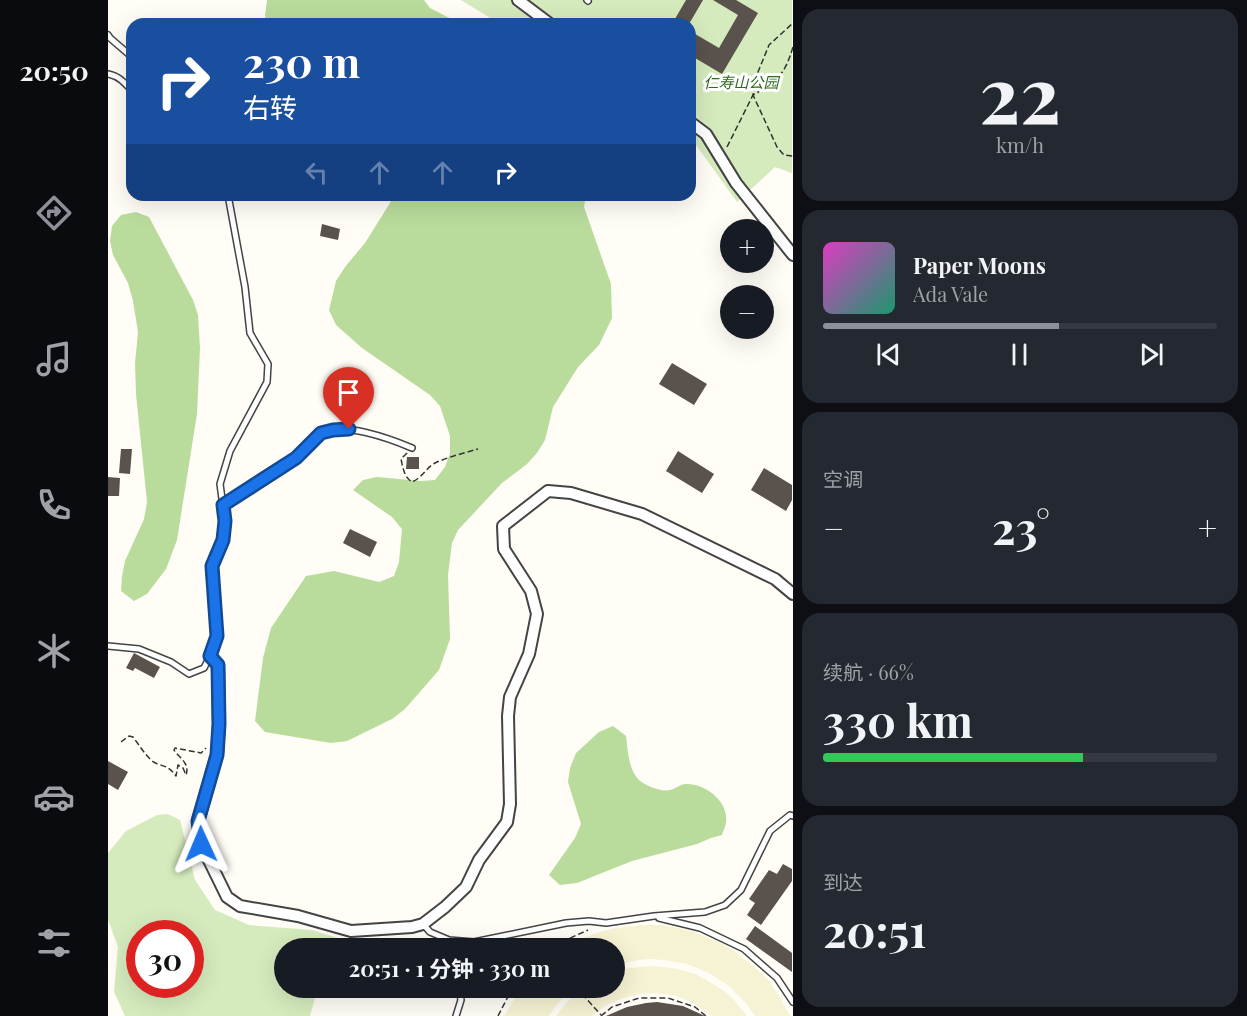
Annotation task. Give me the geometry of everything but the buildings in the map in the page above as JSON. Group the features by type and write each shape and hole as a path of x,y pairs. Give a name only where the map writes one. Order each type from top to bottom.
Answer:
{"street":[{"path":"518,0 542,18"},
{"path":"696,126 706,134 736,183 792,255"},
{"path":"210,656 218,665 217,755 198,821 201,844 227,897 240,906 298,916 351,931 412,927 423,924 466,887 479,860 507,822 510,804 508,716 510,697 529,654 537,614 531,591 504,549 503,526 548,491 571,493 642,514 775,579 792,594"}],"lane":[{"path":"108,35 126,52"},
{"path":"108,74 114,75 126,85"},
{"path":"108,646 139,649 171,662 189,674 204,668 217,636 212,566 223,540 225,521 220,484 230,451 267,382 268,364 250,333 245,287 229,201"},
{"path":"223,505 296,458 321,433 349,429 367,432 412,448"},
{"path":"493,938 566,923 589,921 606,923 705,912 725,904 741,890 770,831 790,815 792,816"},
{"path":"654,916 700,928 744,949 777,978 792,1002"},
{"path":"423,924 430,932 444,938"},
{"path":"456,1016 461,998"}],"path":[{"path":"724,163 728,145 753,95 758,72 769,45 792,23"},
{"path":"753,95 773,84 788,64 792,47"},
{"path":"753,95 777,147 784,155 792,156"},
{"path":"412,448 401,459 403,469 412,482 419,479 436,463 478,449"},
{"path":"121,742 129,735 133,736 151,760 167,766 176,776 178,765 183,768 186,775 187,765 174,750 175,748 201,753 218,738"},
{"path":"570,938 606,923"},
{"path":"498,1016 507,998"},
{"path":"585,998 601,1016 612,1007 639,998 668,998 694,1007 706,1016"}],"shaded area":[{"path":"662,925 692,931 721,943 769,981 790,1016 755,1016 729,986 709,973 687,964 651,959 625,963 625,938 584,938 615,928"},
{"path":"651,966 673,968 695,974 724,991 747,1016 712,1016 689,1001 673,995 638,994 625,998 625,969"},
{"path":"515,998 563,998 549,1016 504,1016"},
{"path":"571,998 624,998 605,1006 592,1016 556,1016"}],"green space":[{"path":"267,0 424,0 430,8 449,18 266,18"},
{"name":"仁寿山公园","path":"461,0 792,0 792,173 775,167 737,202 696,145 696,18 490,18"},
{"path":"391,201 585,201 584,207 611,284 612,318 599,345 578,367 553,407 545,440 537,453 527,464 502,483 458,530 452,543 448,575 450,639 439,670 405,709 392,719 347,741 331,743 265,732 255,721 263,658 271,628 306,576 334,571 379,582 394,576 399,562 402,529 392,517 353,490 363,480 377,477 435,480 445,467 450,453 450,436 440,406 430,395 362,348 336,325 329,310 336,281 365,243"},
{"path":"136,212 149,217 193,300 198,315 200,348 197,414 177,540 166,569 147,594 134,601 121,591 125,561 144,519 147,502 136,394 135,363 138,332 128,283 113,255 110,241 112,226 121,215"},
{"path":"613,726 626,736 631,765 639,780 662,790 685,784 702,787 720,801 726,815 725,827 722,835 697,844 632,861 577,883 560,885 549,875 575,838 581,824 568,782 570,768 576,753 599,732"},
{"path":"168,814 180,820 195,880 215,910 249,925 312,930 338,938 274,938 274,998 315,998 310,1016 125,1016 114,992 118,947 108,920 108,853 126,831 157,815"}],"route":[{"path":"201,844 198,821 217,755 218,665 210,656 217,636 212,566 223,540 225,521 223,505 296,458 321,433 349,429"}]}
